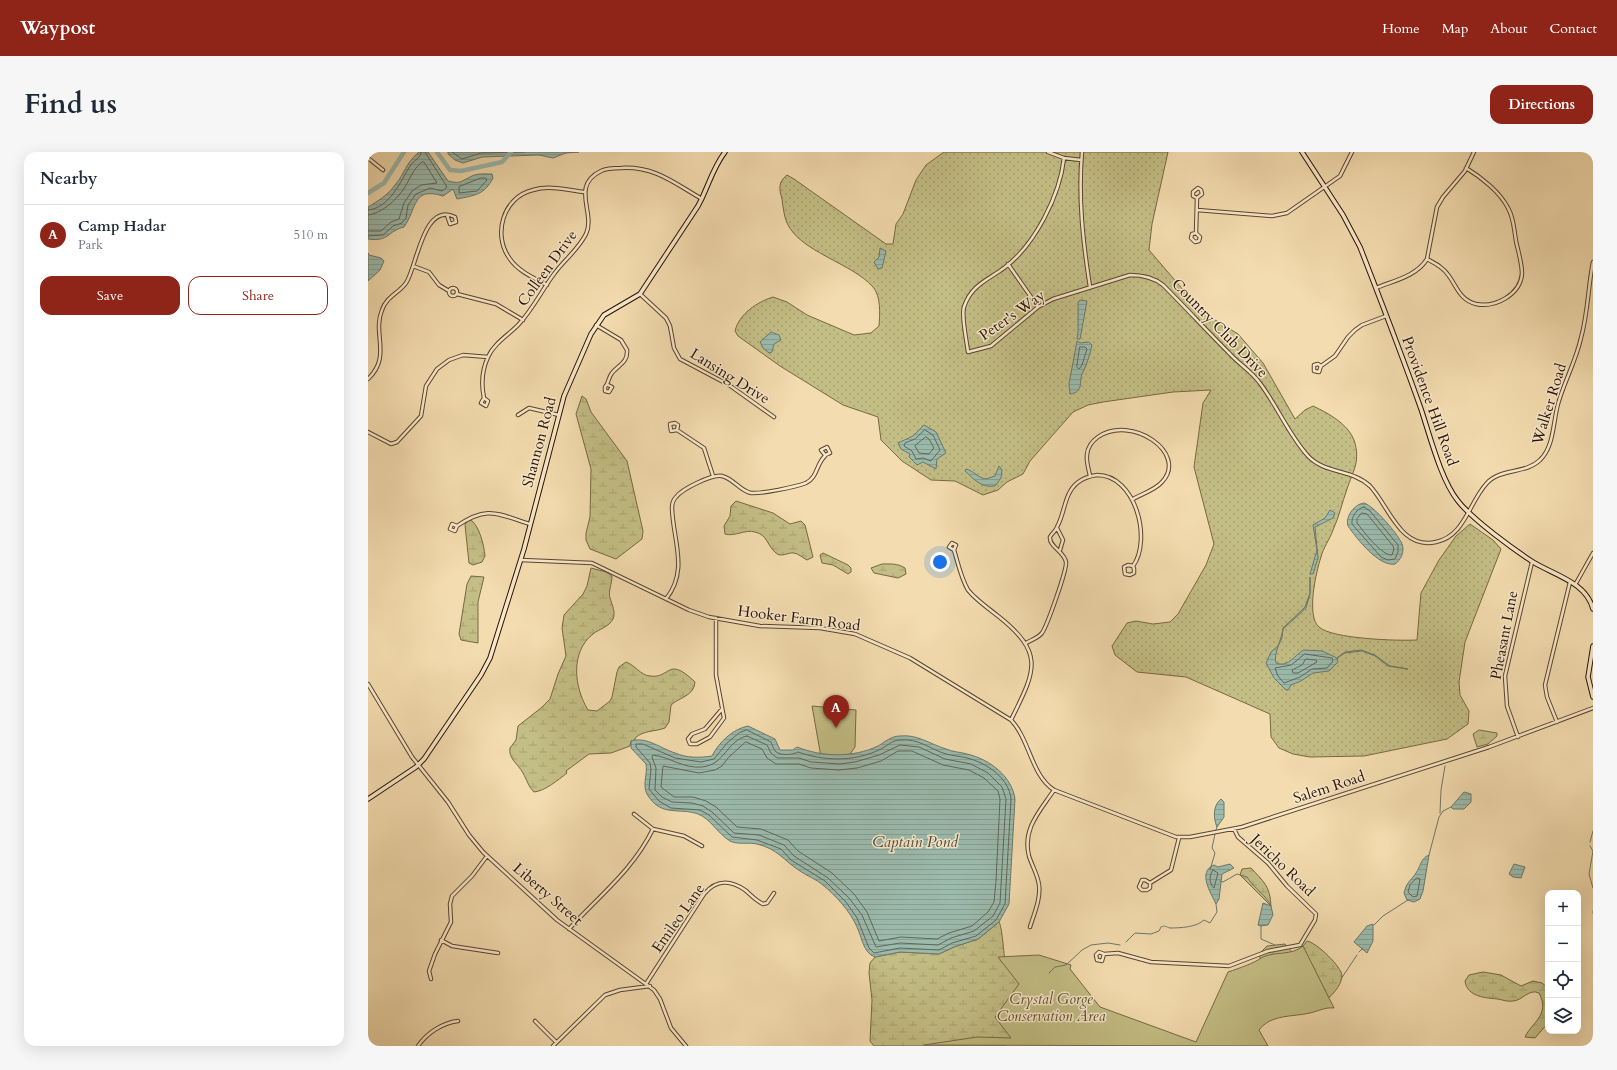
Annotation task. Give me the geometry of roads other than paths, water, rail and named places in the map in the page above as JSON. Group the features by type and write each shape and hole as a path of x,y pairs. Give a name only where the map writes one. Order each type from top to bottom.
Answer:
{"street":[{"name":"Shannon Road","path":"368,798 418,765 429,752 487,664 521,560 559,416 573,373 596,325 610,311 640,294 702,199 713,170 726,152"},
{"path":"1048,152 1064,158 1081,160"},
{"path":"1082,152 1081,222 1090,287"},
{"name":"Providence Hill Road","path":"1302,152 1357,239 1447,481 1456,500 1469,513 1532,562 1571,581 1587,597 1593,608"},
{"path":"1196,210 1278,216 1292,210 1340,176 1352,152"},
{"path":"1376,288 1413,273 1428,259 1437,207 1466,168 1474,152"},
{"path":"368,158 383,170"},
{"path":"1038,307 1008,264 1036,232 1054,196 1062,172 1064,158"},
{"path":"547,286 519,268 507,254 502,243 501,231 505,213 515,199 531,190 549,188 584,192 591,179 600,172 608,169 630,167 650,170 702,199"},
{"path":"1428,259 1445,271 1461,295 1477,304 1493,303 1504,299 1514,292 1520,281 1521,263 1512,219 1508,208 1490,187 1466,168"},
{"name":"Colleen Drive","path":"484,398 482,379 488,357 497,345 523,320 555,272 578,248 586,232 588,220 584,192"},
{"path":"1196,233 1197,198"},
{"path":"368,379 376,369 381,358 380,320 382,310 388,300 406,284 429,226 436,218 447,216"},
{"name":"Walker Road","path":"1469,513 1489,481 1499,474 1532,466 1545,454 1551,437 1560,399 1581,339 1588,306 1593,262"},
{"name":"Peter's Way","path":"1008,264 977,285 963,308 968,352 991,346 1038,307 1059,297 1090,287"},
{"path":"413,266 429,272 439,285 449,291 451,296 457,294 496,304 523,320"},
{"name":"Country Club Drive","path":"1090,287 1124,276 1139,275 1153,279 1163,285 1231,355 1258,380 1281,419 1307,455 1319,465 1354,476 1369,486 1401,530 1410,538 1424,543 1442,540 1452,534 1469,513"},
{"path":"449,291 454,288 457,294"},
{"name":"Lansing Drive","path":"640,294 666,318 670,326 674,348 680,359 729,385 774,418"},
{"path":"1321,366 1334,357 1354,330 1362,325 1386,316"},
{"path":"596,325 621,340 627,350 626,360 611,374 608,385"},
{"path":"368,432 394,444 421,416 426,386 437,369 449,360 458,356 468,355 488,357"},
{"path":"518,415 529,408 559,416"},
{"path":"677,430 704,448 713,476"},
{"path":"1090,476 1087,455 1089,446 1095,439 1105,433 1123,430 1132,430 1146,435 1162,449 1167,460 1168,472 1160,484 1132,499"},
{"path":"666,599 674,586 679,568 672,512 673,502 683,491 713,476 728,478 748,492 763,492 808,482 816,473 825,455"},
{"path":"1026,643 1041,634 1048,621 1065,570 1065,561 1060,550 1051,544 1050,539 1057,528 1071,489 1080,481 1090,476 1100,476 1111,478 1126,489 1136,507 1141,543 1139,555 1133,566 1134,573 1130,575 1125,574 1125,566 1129,564 1133,566"},
{"path":"457,526 476,514 486,513 500,515 530,524"},
{"path":"1057,528 1063,540 1060,550"},
{"path":"954,550 965,583 971,594 1015,630 1026,643 1032,660 1032,673 1011,720"},
{"path":"1575,585 1593,553"},
{"name":"Hooker Farm Road","path":"521,560 592,563 698,614 760,626 820,628 861,636 910,658 1011,720 1019,731 1042,777 1054,790 1070,798"},
{"name":"Pheasant Lane","path":"1518,737 1507,706 1505,675 1532,562"},
{"path":"1557,722 1547,697 1545,685 1571,581"},
{"path":"716,618 716,674 724,715 723,721 712,735 697,744 690,744 688,739 692,734 705,729 722,709"},
{"path":"1593,646 1588,677 1593,697"},
{"name":"Liberty Street","path":"368,684 418,765 448,802 475,842 488,856 547,912 650,986"},
{"name":"Salem Road","path":"1070,798 1179,838 1234,829 1456,758 1518,737 1593,708"},
{"path":"1030,927 1040,892 1038,880 1028,851 1028,833 1035,817 1054,790"},
{"path":"634,814 653,829 684,836 702,846"},
{"path":"569,929 631,865 642,850 653,829"},
{"name":"Jericho Road","path":"1104,954 1118,953 1151,962 1229,966 1262,953 1300,945 1316,917 1312,908 1287,886 1268,863 1236,835 1234,829"},
{"path":"1150,883 1142,880 1139,887 1142,890 1147,890 1150,883 1171,870 1179,838"},
{"path":"431,979 429,971 441,940 451,922 450,904 452,896 472,876 488,856"},
{"name":"Emileo Lane","path":"646,984 704,894 715,884 722,882 740,887 763,904 766,903 774,894"},
{"path":"441,940 452,946 498,953"},
{"path":"553,1046 605,995 620,990 650,986 658,996 671,1028 685,1046"},
{"path":"418,1046 437,1029 458,1021"},
{"path":"535,1021 556,1042"}],"water":[{"path":"419,152 428,152 448,181 460,182 472,176 481,174 492,174 493,178 490,184 483,191 457,199 453,189 443,196 426,194 420,197 417,201 404,227 394,231 385,238 375,240 368,239 368,207 389,192 399,180 410,161"},
{"path":"448,152 579,152 566,153 553,158 539,155 482,157 463,163 455,160 448,154"},
{"path":"880,248 886,251 882,268 878,269 874,262 879,257"},
{"path":"368,253 369,255 381,258 384,261 380,270 368,281"},
{"path":"1080,300 1087,301 1080,339 1077,339 1078,303"},
{"path":"771,332 779,335 781,340 774,344 772,352 769,353 763,348 760,342"},
{"path":"1077,341 1080,343 1089,342 1092,345 1078,391 1070,394 1069,384"},
{"path":"924,425 936,432 946,453 937,459 936,469 923,462 917,465 909,457 910,454 901,449 898,443 913,436"},
{"path":"999,466 1002,470 1001,478 995,486 982,485 965,471 966,469 969,470 986,479 995,476"},
{"path":"1364,503 1374,509 1400,539 1403,547 1402,555 1395,564 1389,564 1375,557 1348,526 1347,522 1349,515 1354,508"},
{"path":"1330,510 1335,513 1333,518 1315,527 1318,558 1313,574 1310,574 1317,550 1313,525 1325,518"},
{"path":"1310,593 1306,608 1283,629 1305,607"},
{"path":"1278,645 1275,660 1276,663 1285,664 1304,650 1322,651 1337,658 1338,662 1329,671 1313,673 1301,681 1291,685 1288,690 1286,690 1274,678 1266,663 1271,652"},
{"path":"1361,650 1375,655 1390,666 1408,669 1388,666 1375,656 1362,651 1345,653 1337,658 1345,652"},
{"name":"Captain Pond","path":"748,726 775,739 780,750 793,750 797,747 817,753 827,754 838,755 858,753 878,746 897,736 912,736 949,750 975,756 991,764 1009,783 1015,799 1009,904 999,922 978,939 939,954 900,952 875,957 865,948 854,921 847,910 833,894 820,883 794,867 780,855 764,846 757,844 736,843 730,841 703,816 691,812 664,809 652,801 646,790 646,764 631,748 631,741 642,740 684,756 707,757 712,756 718,746 732,733"},
{"path":"1464,792 1471,794 1471,802 1464,809 1453,809 1451,807"},
{"path":"1221,799 1224,802 1224,817 1217,827 1214,812 1216,805"},
{"path":"1429,855 1423,891 1420,899 1414,902 1407,900 1404,893 1406,886 1416,873 1422,861"},
{"path":"1230,864 1234,868 1222,874 1219,899 1216,904 1207,883 1206,872 1214,865 1218,867"},
{"path":"1514,864 1525,867 1521,878 1513,877 1509,874"},
{"path":"1263,903 1271,906 1273,915 1268,925 1260,926 1258,925"},
{"path":"1373,924 1373,941 1367,953 1354,942 1367,926"}],"waterway":[{"path":"368,193 384,183 404,152"},
{"path":"437,152 450,170 461,171 502,162 511,152"},
{"path":"1440,813 1441,790 1445,766"},
{"path":"1429,855 1439,817 1443,811 1451,807"},
{"path":"1590,842 1593,831"},
{"path":"1210,870 1215,853 1212,848 1215,834"},
{"path":"1590,846 1593,851 1589,874 1593,888"},
{"path":"1220,881 1223,882 1237,874 1247,877 1267,899 1271,906"},
{"path":"1374,925 1383,916 1408,900"},
{"path":"1126,942 1135,933 1151,934 1159,931 1162,926 1170,928 1188,927 1204,920 1210,923 1217,912 1216,904"},
{"path":"1261,926 1261,939 1275,945"},
{"path":"1049,973 1055,967 1066,965 1082,950 1091,945 1108,943 1120,945"},
{"path":"1359,952 1363,948"},
{"path":"1341,979 1357,955"}],"place":[{"name":"Camp Hadar","path":"836,728"}],"park label":[{"name":"Crystal Gorge Conservation Area","path":"1051,1008"}]}
